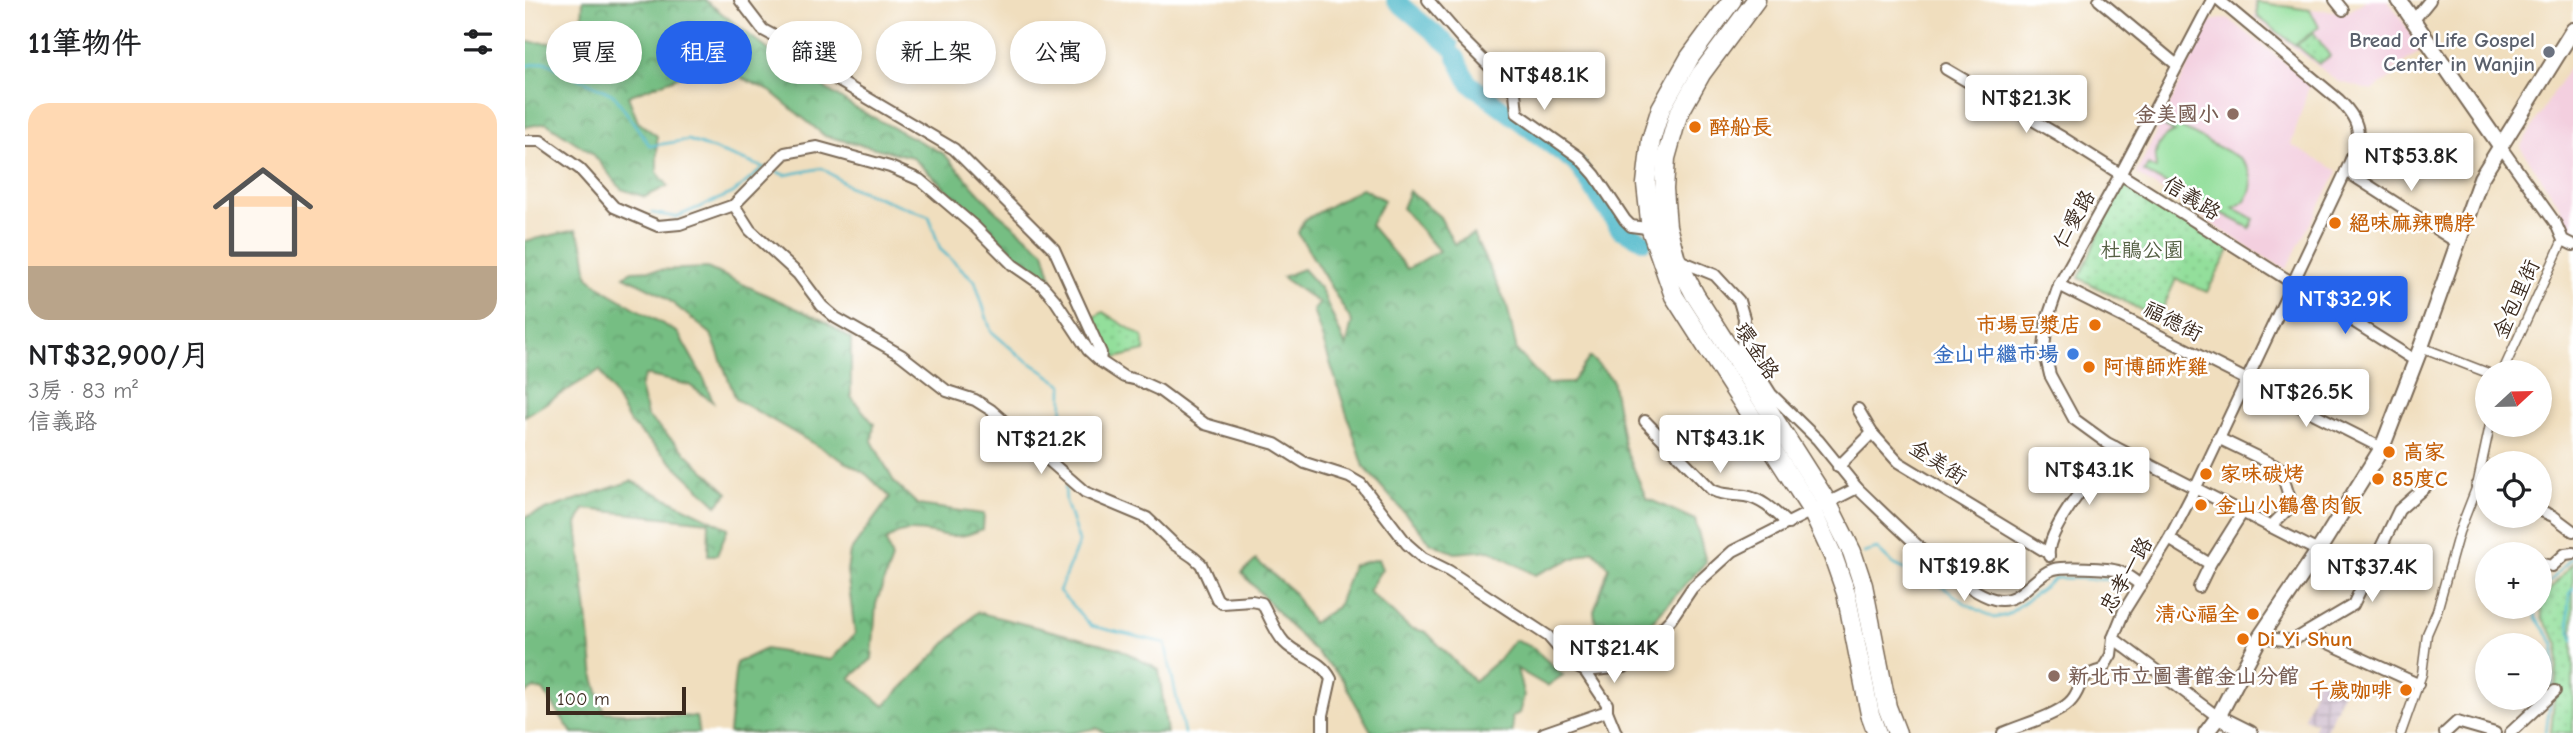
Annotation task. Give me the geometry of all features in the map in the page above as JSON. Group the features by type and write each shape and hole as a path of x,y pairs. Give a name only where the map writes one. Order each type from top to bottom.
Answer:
{"main road":[{"name":"環金路","path":"1732,0 1690,57 1661,108 1651,140 1646,184 1674,296 1852,552 1863,585 1887,707 1897,733"},
{"name":"環金路","path":"1756,0 1701,74 1678,115 1666,158 1659,228 1695,295 1820,507 1846,593 1870,714 1877,733"}],"street":[{"path":"740,0 763,30 795,47 810,64 854,88 913,126 945,142 1006,199 1054,249 1101,353 1100,362"},
{"path":"1428,0 1515,92 1517,113 1579,157 1595,175 1625,220 1632,226 1659,228"},
{"path":"2099,0 2178,65"},
{"name":"仁愛路","path":"2212,0 2059,285 2047,320 2044,349 2050,375 2074,419 2115,447 2318,551"},
{"name":"忠孝一路","path":"2218,717 2113,638 2124,611 2169,539 2196,487 2358,145 2359,128 2349,110 2219,0"},
{"path":"2335,0 2343,10"},
{"path":"2399,0 2568,242"},
{"path":"2413,21 2431,0"},
{"path":"2206,733 2218,717 2260,637 2318,551 2382,447 2416,361 2481,178 2573,30"},
{"name":"信義路","path":"1946,69 2416,361"},
{"path":"525,141 541,141 580,169 614,207 658,226 680,224 734,205 785,153 817,147 890,167 921,180 1013,264 1042,285 1100,362 1124,377 1159,390 1205,424 1275,444 1305,463 1349,477 1361,484 1407,544 1423,558 1450,571 1548,636 1573,665 1585,671 1608,704 1607,711 1616,733"},
{"path":"2346,171 2458,243"},
{"path":"734,205 750,230 798,274 822,306 837,318 901,355 947,391 975,400 991,410 1085,492 1147,519 1174,544 1202,564 1217,599 1222,603 1262,603 1282,640 1315,660 1326,669 1331,679 1323,715 1323,733"},
{"name":"金包里街","path":"2509,360 2568,242"},
{"path":"1676,258 1715,275 1739,301 1744,318 1742,348 1771,394 1818,440 1857,488 1940,565 1980,595 1997,601 2015,597 2054,569 2091,568 2119,571 2141,585"},
{"name":"福德街","path":"2059,285 2268,388 2297,407 2382,447"},
{"path":"2421,347 2475,368"},
{"name":"金美街","path":"1858,409 1872,433 1898,462 2048,553"},
{"path":"1645,421 1712,490 1724,496 1744,495 1758,500 1788,524"},
{"path":"1838,467 1872,433"},
{"path":"2218,438 2280,468 2292,505 2270,527"},
{"path":"2054,569 2048,553 2052,538 2080,493 2115,447"},
{"path":"2260,637 2292,641 2353,605 2399,510 2433,480"},
{"path":"1585,671 1624,667 1671,619 1692,588 1733,551 1857,488"},
{"path":"2401,733 2422,674 2427,634 2437,611 2459,533 2475,502"},
{"path":"2199,587 2242,513"},
{"path":"2552,516 2573,531"},
{"path":"2169,539 2210,564"},
{"path":"2552,566 2565,554 2573,553"},
{"path":"2307,633 2418,684"},
{"path":"2003,733 2069,703 2082,679 2102,670 2111,655 2113,638"},
{"path":"2510,733 2555,691"},
{"path":"1544,733 1607,711"},
{"path":"2213,733 2218,717"},
{"path":"2218,717 2250,733"},
{"path":"2445,733 2458,722 2495,733"}],"shaded area":[{"path":"2366,0 2388,0 2422,50 2393,70 2395,74 2372,91 2337,81 2254,17 2254,1 2292,8 2348,12"},
{"name":"金美國小","path":"2228,18 2310,83 2291,145 2338,171 2286,269 2252,250 2136,174 2210,21"},
{"path":"2573,61 2573,238 2560,215 2562,209 2520,147"},
{"path":"2318,678 2344,689 2325,733 2313,733 2316,723 2304,718"}],"green space":[{"path":"583,0 705,0 732,21 656,21 656,84 660,84 628,96 638,122 657,136 657,172 668,186 645,197 621,189 593,154 546,123 525,127 525,42 546,43 546,84 642,84 642,21 582,21"},
{"path":"2256,2 2310,10 2319,27 2295,45 2258,17"},
{"path":"2314,33 2330,56 2319,64 2296,45"},
{"path":"752,37 766,48 766,84 819,84 855,108 944,154 996,211 1044,251 1052,279 1024,262 912,157 825,136 770,91 752,83"},
{"path":"2168,121 2240,158 2245,164 2251,178 2250,192 2241,204 2233,208 2254,219 2250,228 2144,172 2148,165 2156,169 2158,146 2164,138 2175,132 2165,127"},
{"name":"杜鵑公園","path":"2122,183 2230,250 2207,292 2176,279 2158,319 2079,278"},
{"path":"1362,188 1384,200 1370,225 1407,269 1439,251 1402,208 1409,191 1440,217 1454,244 1473,234 1507,305 1517,351 1547,384 1571,383 1590,357 1612,379 1624,445 1646,498 1695,520 1706,562 1616,661 1602,665 1594,611 1609,567 1593,550 1535,575 1490,550 1455,553 1431,543 1364,467 1313,310 1319,303 1282,277 1303,269 1321,289 1346,347 1352,322 1298,233 1303,221"},
{"path":"576,230 584,248 588,277 606,291 678,333 704,379 713,402 689,385 645,375 640,387 647,416 728,493 717,505 630,423 600,370 525,416 525,241"},
{"path":"707,268 824,321 851,339 851,397 874,424 872,441 894,482 918,505 984,514 983,529 966,535 910,531 894,535 886,541 892,559 876,604 872,659 850,678 884,706 977,612 1118,648 1159,670 1167,733 1106,733 1097,728 1072,733 729,733 736,663 765,649 831,660 855,634 847,571 850,552 890,497 866,474 736,399 711,334 661,294 624,276 632,271"},
{"path":"1103,312 1143,337 1145,351 1107,360 1088,321"},
{"path":"631,481 728,528 717,555 708,555 709,522 584,509 577,524 594,678 604,712 696,717 699,733 572,733 544,691 534,688 525,694 525,517"},
{"path":"1378,559 1382,569 1368,591 1410,628 1426,632 1474,681 1498,660 1514,640 1532,647 1563,675 1547,686 1517,669 1524,696 1519,713 1512,717 1513,733 1372,733 1341,677 1242,573 1256,560 1292,591 1312,623 1337,607 1353,565"},
{"path":"2573,563 2573,733 2551,733 2559,644 2543,619 2552,619 2552,587"}],"waterway":[{"path":"1395,0 1450,46"},
{"path":"1456,57 1469,83 1577,165 1620,230 1644,241"},
{"path":"525,66 545,62 614,95 650,146 688,140 765,168"},
{"path":"777,172 785,175 822,168 850,187 929,216 940,249 975,281 991,331 1019,355 1063,385 1062,464"},
{"path":"652,213 676,217 733,193 761,170"},
{"path":"1065,487 1066,502 1079,542 1059,591 1091,626 1165,643 1184,733"},
{"path":"1864,553 1877,549 1893,564 1940,585 1965,603 1994,618 2007,615 2056,578 2116,580 2131,588"},
{"path":"2552,579 2572,557"},
{"path":"2573,588 2568,613 2573,640"},
{"path":"2537,619 2547,633"},
{"path":"2552,641 2555,645 2552,678"},
{"path":"2546,733 2549,710"}],"place":[{"name":"Bread of Life Gospel Center in Wanjin","path":"2549,52"},
{"name":"金美國小","path":"2233,114"},
{"name":"醉船長","path":"1695,127"},
{"name":"絕味麻辣鴨脖","path":"2335,223"},
{"name":"市場豆漿店","path":"2095,325"},
{"name":"金山中繼市場","path":"2073,354"},
{"name":"阿博師炸雞","path":"2089,367"},
{"name":"高家","path":"2389,452"},
{"name":"家味碳烤","path":"2206,474"},
{"name":"85度C","path":"2378,479"},
{"name":"金山小鶴魯肉飯","path":"2201,505"},
{"name":"清心福全","path":"2253,614"},
{"name":"Di Yi Shun","path":"2243,639"},
{"name":"新北市立圖書館金山分館","path":"2054,676"},
{"name":"千歲咖啡","path":"2406,690"}]}
